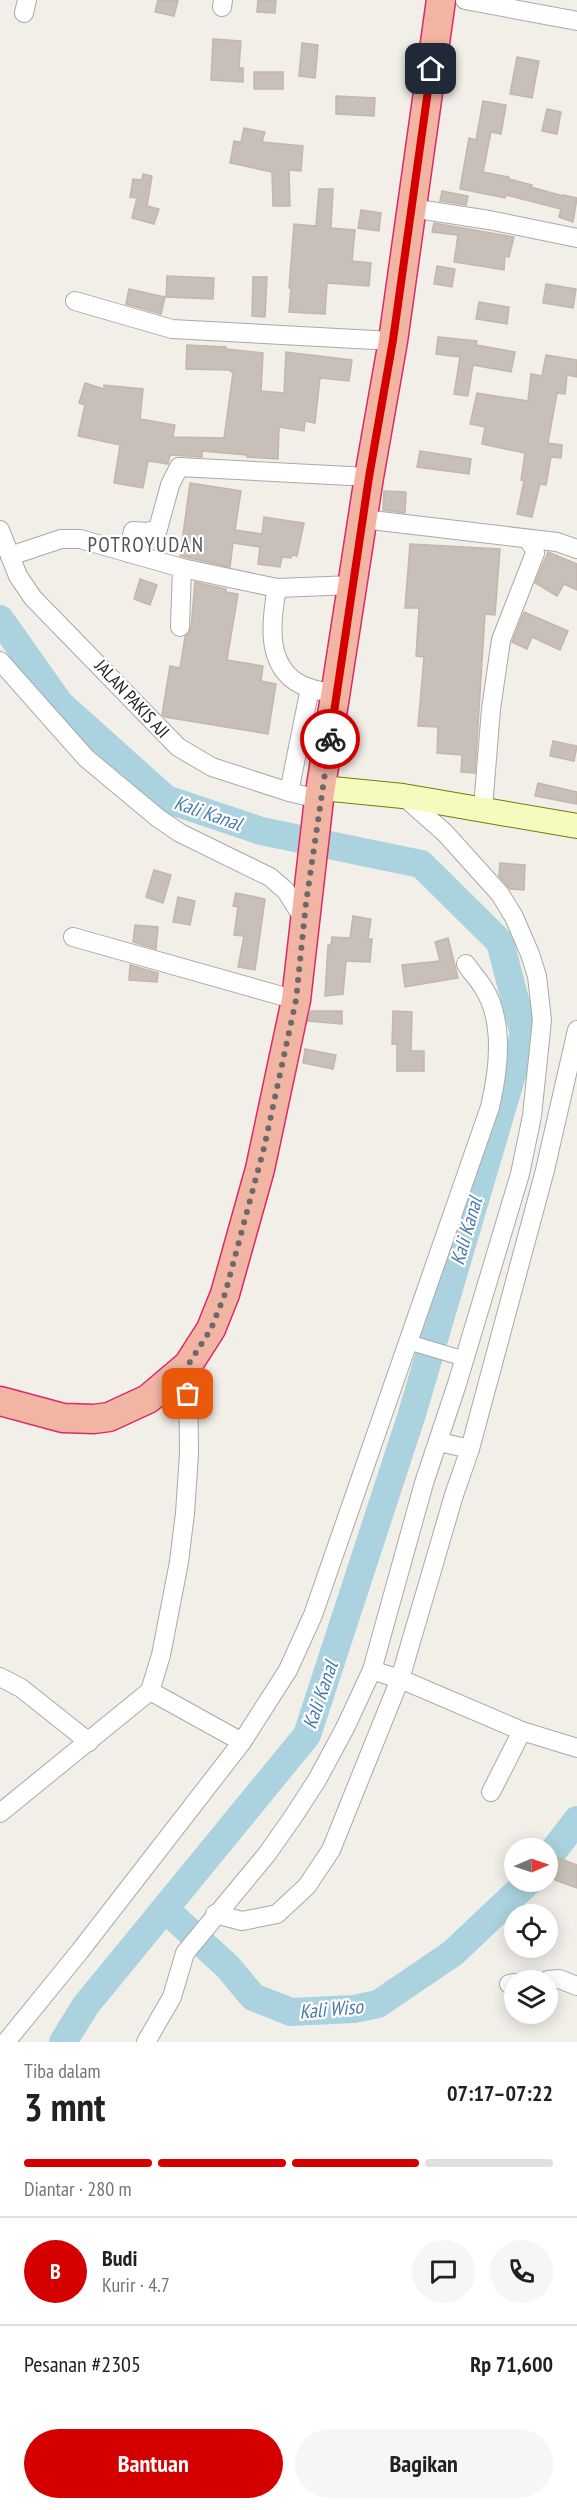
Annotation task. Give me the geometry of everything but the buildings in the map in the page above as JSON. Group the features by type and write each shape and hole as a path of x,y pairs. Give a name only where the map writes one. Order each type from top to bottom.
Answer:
{"highway":[{"path":"0,1401 63,1418 94,1419 109,1416 148,1399 188,1365 211,1329 225,1294 260,1169 296,1000 320,801 323,691 353,585 393,340 441,0"}],"main road":[{"path":"320,801 403,796 577,826"}],"street":[{"path":"465,0 577,21"},
{"path":"411,208 489,220 577,238"},
{"path":"75,301 172,329 393,340"},
{"path":"128,553 132,531 147,532 158,529 170,485 179,467 369,477"},
{"path":"363,519 557,542 577,549"},
{"name":"JALAN PAKIS AJI","path":"0,530 18,576 39,605 178,747 212,767 320,801"},
{"path":"10,556 61,539 80,539 182,568 277,588 353,585"},
{"path":"483,808 491,709 499,652 512,608 535,553 528,540"},
{"path":"180,627 182,568"},
{"path":"277,588 271,620 272,641 276,656 291,678 323,691 290,792"},
{"path":"0,661 86,758 158,818 180,833 270,877 305,912"},
{"path":"146,2042 172,1997 185,1953 267,1854 317,1780 377,1672 424,1483 439,1442 512,1203 530,1128 541,1044 540,996 530,954 500,894 445,833 403,796"},
{"path":"73,937 296,1000"},
{"path":"6,2042 242,1742 288,1670 313,1615 490,1107 495,1082 498,1040 491,1004 466,964"},
{"path":"212,1919 242,1921 277,1914 307,1886 331,1850 402,1680 454,1495 470,1449 545,1170 577,1030"},
{"path":"408,1342 464,1359"},
{"path":"0,1813 150,1691 161,1655 179,1562 185,1513 189,1454 188,1365"},
{"path":"439,1442 470,1449"},
{"path":"377,1672 402,1680 522,1731 577,1748"},
{"path":"0,1677 21,1688 90,1742"},
{"path":"150,1691 242,1742"},
{"path":"492,1792 522,1731"},
{"path":"558,1979 577,1986"}],"waterway":[{"name":"Kali Kanal","path":"0,619 60,704 166,799 261,831 421,864 500,942 524,1034 412,1414 307,1735 86,2005 63,2042"},
{"name":"Kali Wiso","path":"558,1845 577,1820"},
{"name":"Kali Wiso","path":"165,1909 228,1967 253,1997 291,2012 354,2009 378,2004 453,1953 517,1892"}],"way so far":[{"path":"188,1394 188,1365 211,1329 225,1294 260,1169 296,1000 306,903 330,739"}],"district":[{"name":"POTROYUDAN","path":"146,545"}],"route":[{"path":"330,739 369,477 393,340 431,69"}]}
